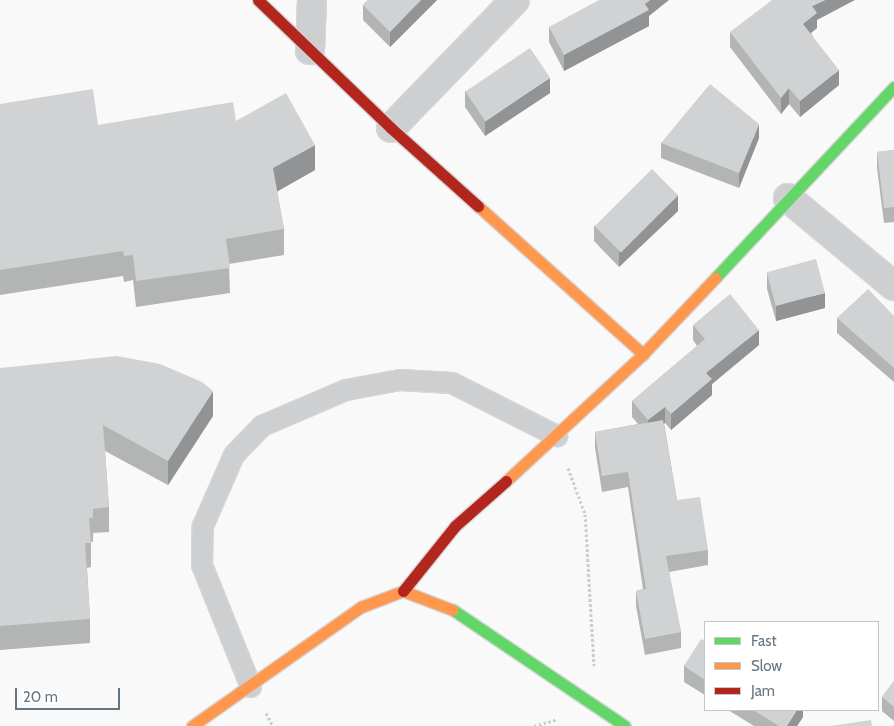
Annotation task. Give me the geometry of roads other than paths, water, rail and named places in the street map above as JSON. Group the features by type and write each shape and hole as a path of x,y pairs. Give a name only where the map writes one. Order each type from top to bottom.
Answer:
{"street":[{"path":"258,0 391,128 643,354"},
{"path":"310,50 312,0"},
{"path":"391,128 515,0"},
{"path":"192,726 251,687 361,607 403,591 455,526 557,436 643,354 894,87"},
{"path":"788,198 894,286"},
{"path":"403,591 461,613 596,708 625,726"}],"lane":[{"path":"251,687 202,565 202,526 234,455 262,426 346,390 400,380 452,383 557,436"}]}
